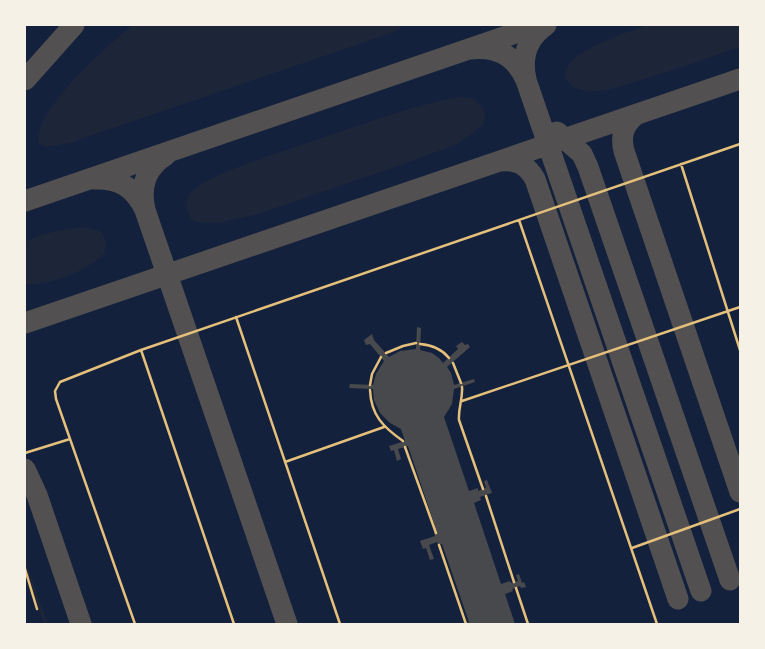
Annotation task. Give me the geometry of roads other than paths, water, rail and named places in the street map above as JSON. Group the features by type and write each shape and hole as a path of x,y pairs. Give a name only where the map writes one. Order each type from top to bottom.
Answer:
{"lane":[{"path":"135,624 56,399 55,391 63,380 141,350 740,144"},
{"path":"681,164 740,350"},
{"path":"519,220 657,624"},
{"path":"462,401 740,307"},
{"path":"236,317 340,624"},
{"path":"386,353 403,346 416,343"},
{"path":"420,344 436,348 445,353 449,358"},
{"path":"141,350 234,624"},
{"path":"370,385 372,374 381,357"},
{"path":"453,363 461,385 462,401 458,412 459,420 483,489"},
{"path":"370,390 371,406 375,415 384,427 403,441"},
{"path":"285,462 384,427"},
{"path":"25,453 70,439"},
{"path":"405,447 436,533"},
{"path":"486,496 514,582"},
{"path":"632,548 740,509"},
{"path":"440,545 466,624"},
{"path":"25,569 37,608"},
{"path":"516,588 528,624"}]}
